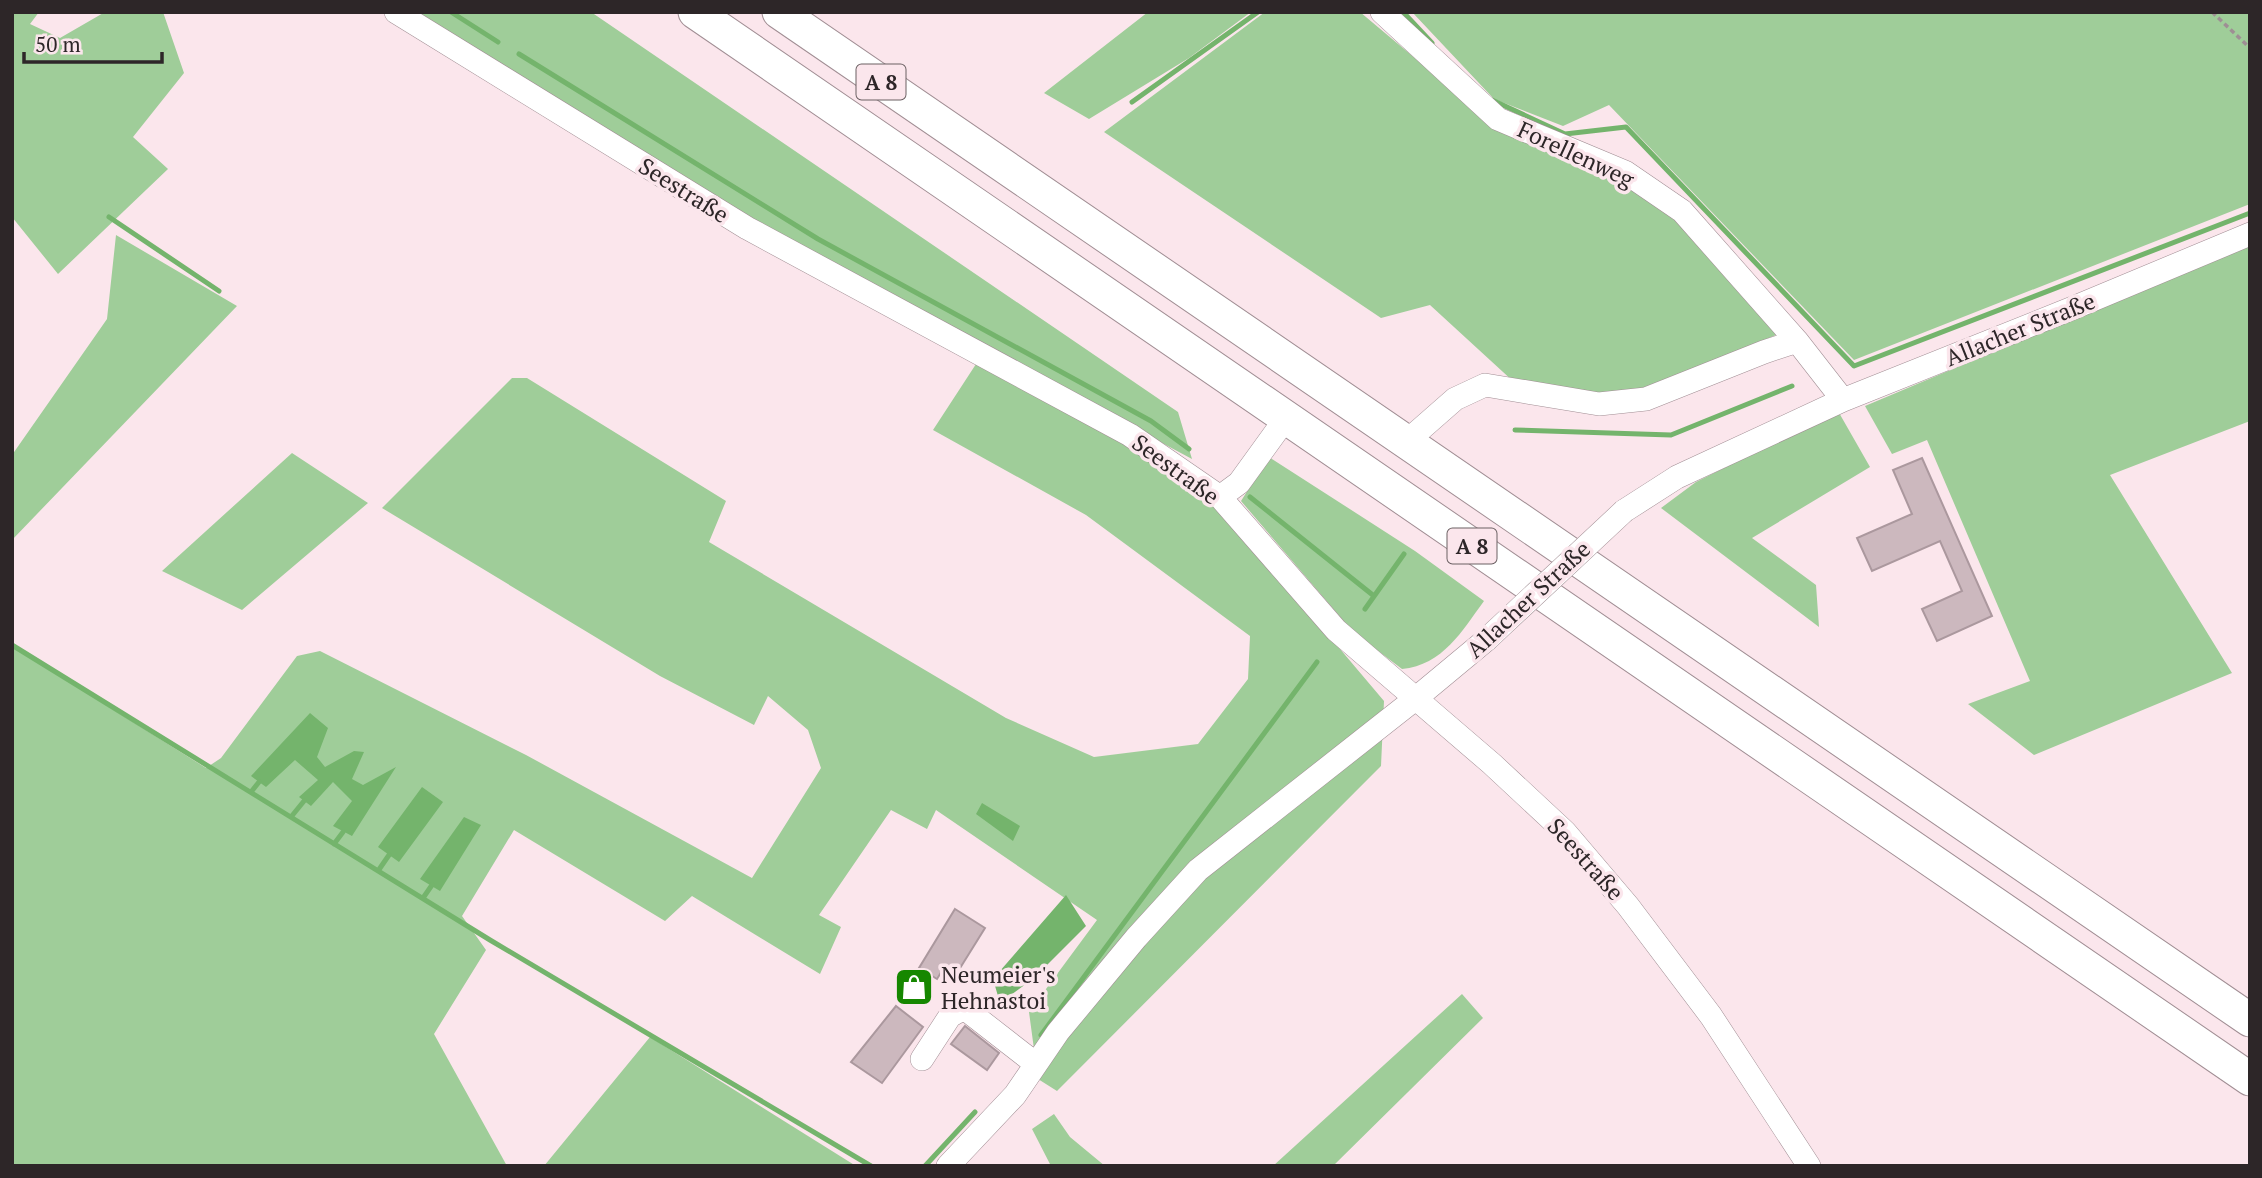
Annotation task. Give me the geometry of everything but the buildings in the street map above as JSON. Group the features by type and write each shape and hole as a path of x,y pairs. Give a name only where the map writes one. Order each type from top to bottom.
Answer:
{"highway":[{"name":"A 8","path":"695,12 2250,1079"},
{"name":"A 8","path":"779,12 2250,1020"}],"street":[{"name":"Seestraße","path":"396,12 747,228 1130,435 1220,497 1336,630 1492,764 1564,832 1628,906 1710,1016 1809,1166"},
{"name":"Forellenweg","path":"1382,12 1498,119 1625,172 1682,211 1797,341 1843,400"},
{"name":"Allacher Straße","path":"948,1166 1014,1095 1058,1032 1136,938 1198,870 1486,640 1624,511 1677,477 1843,400 2250,234"},
{"path":"1406,442 1455,399 1485,385 1599,404 1646,400 1797,341"},
{"path":"1220,497 1239,483 1286,418"},
{"path":"922,1059 950,1016 964,1008 1036,1064"}],"path":[{"path":"2212,12 2250,48"}],"shaded area":[{"path":"12,12 39,12 30,24 60,38 105,12 163,12 184,73 133,137 168,169 58,274 12,217"},
{"path":"411,12 591,12 1178,412 1192,459 798,248"},
{"path":"1148,12 1251,12 1189,58 1089,119 1044,93"},
{"path":"1265,12 1360,12 1497,127 1622,176 1673,214 1763,310 1776,335 1635,394 1603,394 1515,383 1430,305 1381,318 1104,132"},
{"path":"1412,12 2250,12 2250,204 1854,360 1609,105 1563,126 1494,99"},
{"path":"116,235 237,306 12,540 12,455 107,319"},
{"path":"2250,246 2250,421 2110,475 2232,673 2034,755 1968,704 2030,681 1927,440 1892,454 1865,406 2225,254"},
{"path":"978,361 1126,440 1213,499 1384,701 1381,766 1057,1091 1038,1079 1029,1012 1097,920 936,810 927,829 891,810 819,915 841,927 820,974 692,896 665,921 514,830 462,916 486,950 434,1034 507,1166 12,1166 12,646 206,768 221,758 297,656 320,651 526,755 752,878 821,768 808,730 768,696 754,725 660,676 382,508 512,378 527,378 726,501 709,542 1006,718 1094,757 1198,744 1248,679 1250,636 1086,515 933,430"},
{"path":"1838,411 1870,467 1752,538 1816,585 1819,627 1661,508 1696,482"},
{"path":"292,453 368,503 242,610 162,571"},
{"path":"1269,457 1415,551 1484,601 1450,645 1429,661 1402,669 1353,632 1241,501"},
{"path":"310,713 328,728 317,757 325,767 354,751 364,752 352,779 363,785 396,767 352,836 333,826 352,801 333,782 311,806 299,797 318,780 295,760 266,787 251,776"},
{"path":"422,787 443,802 399,862 378,847"},
{"path":"982,803 1020,826 1013,841 976,814"},
{"path":"464,817 481,825 440,891 420,879"},
{"path":"1066,895 1086,926 1034,978 1000,1003 993,979"},
{"path":"1462,994 1483,1018 1333,1166 1273,1166"},
{"path":"650,1037 856,1166 544,1166"},
{"path":"1054,1114 1070,1137 1105,1166 1051,1166 1032,1129"}],"waterway":[{"path":"451,12 498,42"},
{"path":"1132,102 1258,12"},
{"path":"1403,12 1432,43"},
{"path":"519,54 818,239 1151,421 1189,449"},
{"path":"1492,100 1565,134 1626,127 1854,366 2250,213"},
{"path":"109,217 219,291"},
{"path":"1515,430 1671,435 1792,386"},
{"path":"1250,497 1374,596"},
{"path":"1365,609 1404,554"},
{"path":"12,645 490,940 871,1166"},
{"path":"1041,1035 1317,662"},
{"path":"251,792 259,782"},
{"path":"291,817 304,801"},
{"path":"334,844 343,832"},
{"path":"378,871 389,855"},
{"path":"423,898 432,885"},
{"path":"925,1166 975,1112"}],"place":[{"name":"Neumeier's Hehnastoi","path":"914,987"}]}
